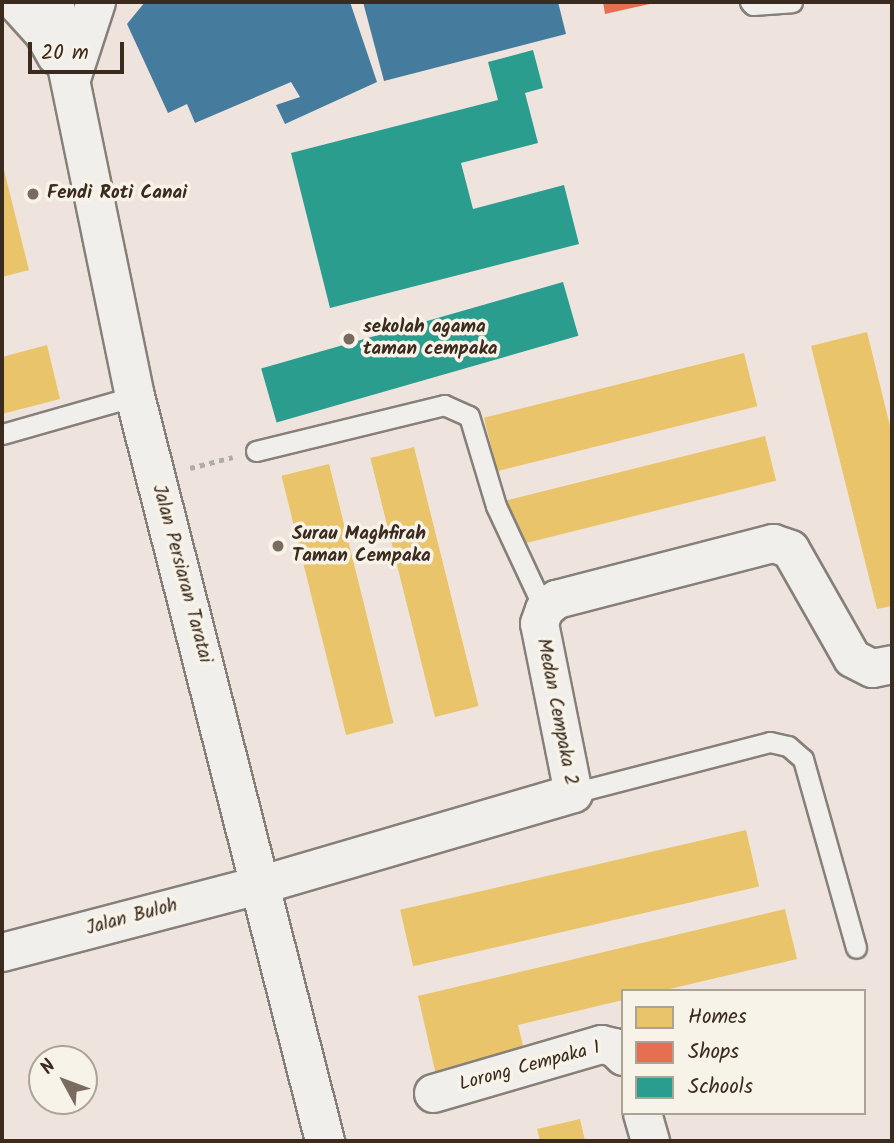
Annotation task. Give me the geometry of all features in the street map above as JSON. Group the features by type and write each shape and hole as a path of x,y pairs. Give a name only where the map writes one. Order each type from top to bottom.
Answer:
{"street":[{"path":"16,2 44,33 71,79"},
{"name":"Jalan Persiaran Taratai","path":"54,2 135,396 325,1141"},
{"path":"71,79 96,2"},
{"name":"Medan Cempaka 2","path":"261,884 573,793 541,639 540,623 544,610 556,600 773,543 790,549 852,658 872,668 892,664"},
{"name":"Jalan Buloh","path":"2,952 261,884"},
{"name":"Lorong Cempaka 1","path":"433,1093 601,1044 614,1047 621,1054"},
{"path":"643,1115 650,1141"}],"lane":[{"path":"750,2 753,5 792,2"},
{"path":"2,435 135,396"},
{"path":"256,452 444,405 469,416 496,506 544,610"},
{"path":"573,793 770,742 788,746 803,759 856,948"}],"path":[{"path":"155,476 256,452"}],"building: Homes":[{"path":"2,167 29,270 2,277"},
{"path":"867,332 892,434 892,606 877,609 811,346"},
{"path":"47,345 60,399 2,414 2,357"},
{"path":"744,353 757,406 497,471 484,418"},
{"path":"765,436 776,481 514,546 503,501"},
{"path":"414,447 479,706 435,717 370,458"},
{"path":"329,464 394,723 346,735 281,476"},
{"path":"746,830 759,887 413,966 400,910"},
{"path":"785,909 797,959 670,989 621,989 621,1000 518,1025 525,1054 436,1075 418,996"},
{"path":"580,1119 585,1141 540,1141 537,1129"}],"building: Shops":[{"path":"603,2 654,2 654,3 605,14"}],"building: Schools":[{"path":"533,50 543,88 525,93 538,143 461,163 473,209 564,185 579,244 330,308 291,153 498,100 488,62"},
{"path":"563,282 578,336 277,422 261,369"}],"building: Public":[{"path":"145,2 350,2 377,82 285,124 276,105 300,97 291,82 195,123 187,104 168,113 127,24"},
{"path":"363,2 558,2 566,34 384,81"}],"place":[{"name":"Fendi Roti Canai","path":"33,194"},
{"name":"sekolah agama taman cempaka","path":"349,339"},
{"name":"Surau Maghfirah Taman Cempaka","path":"278,546"}]}
